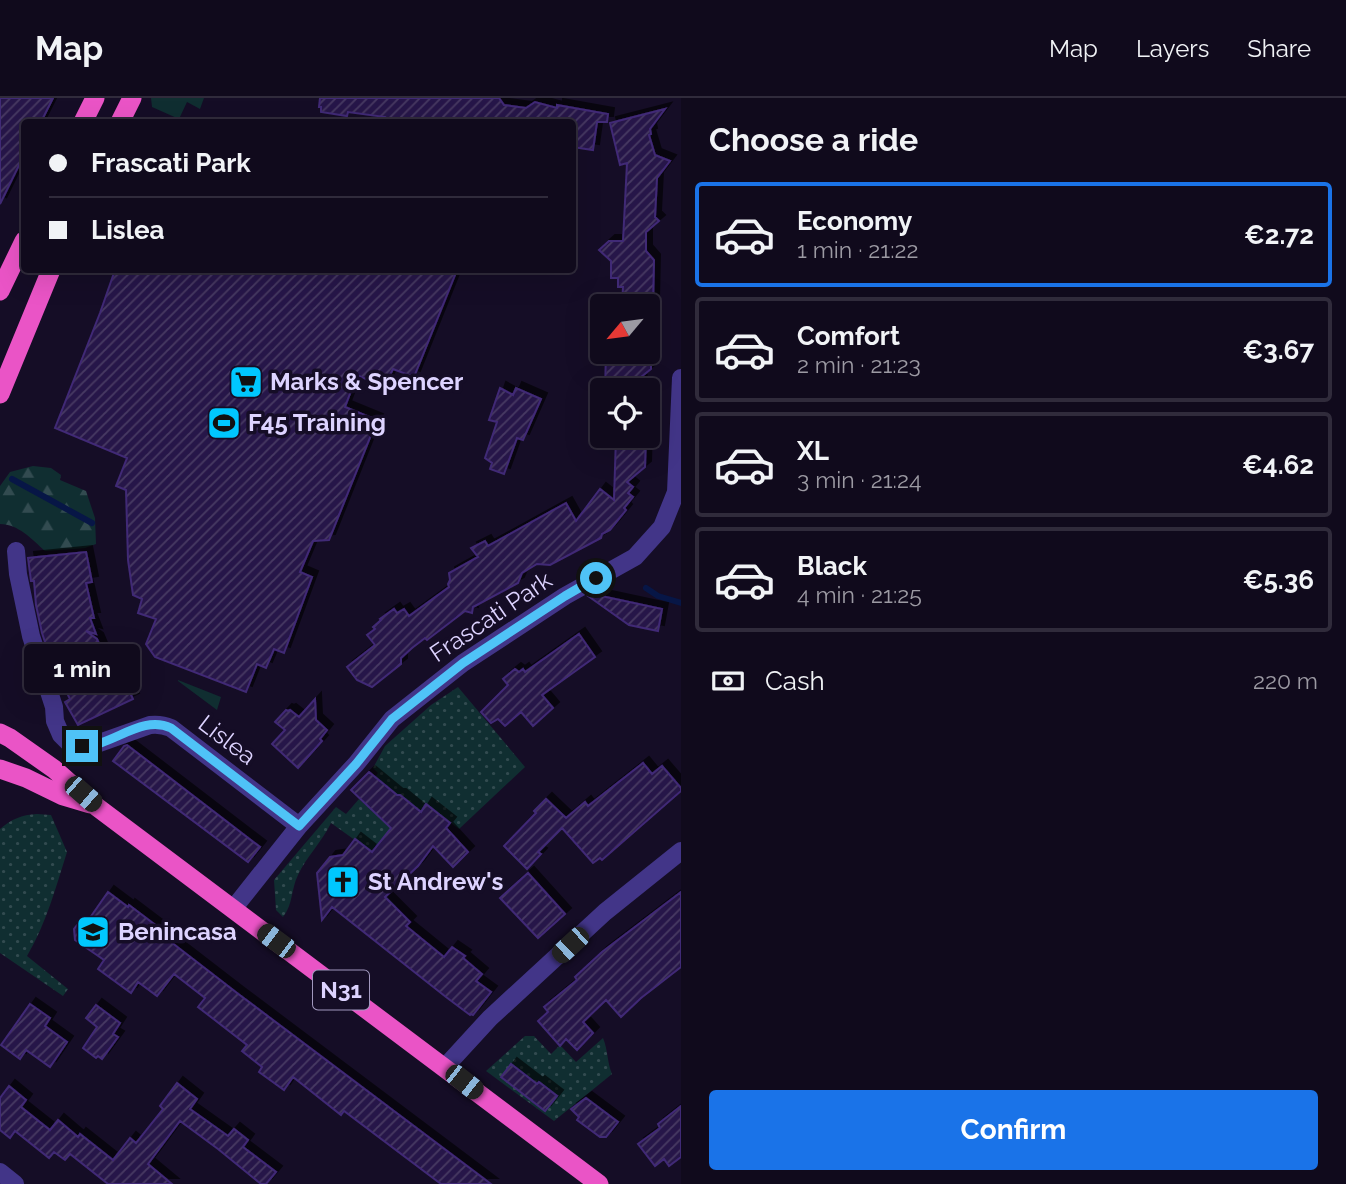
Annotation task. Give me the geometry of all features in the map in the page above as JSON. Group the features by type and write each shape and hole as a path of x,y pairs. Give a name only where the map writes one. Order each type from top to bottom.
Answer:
{"highway":[{"path":"84,119 95,98"},
{"path":"122,119 132,98"},
{"path":"0,291 21,247"},
{"path":"0,394 50,273"},
{"name":"N31","path":"1,732 54,769 97,807 599,1184"},
{"name":"N31","path":"0,769 63,796 97,807"}],"street":[{"name":"Frascati Park","path":"233,909 299,826 356,764 392,719 463,663 565,596 635,557 662,527 676,492 681,378"},
{"name":"Lislea","path":"16,551 31,636 54,707 55,721 61,735 70,744 88,747 150,724 165,725 299,826"},
{"path":"444,1067 490,1018 605,912 681,851"},
{"path":"0,1172 15,1184"}],"green space":[{"path":"151,98 204,98 200,109 187,102 179,119 152,107"},
{"path":"33,466 51,468 61,475 60,480 86,491 95,518 96,544 85,548 45,551 19,529 0,524 0,486 10,472"},
{"path":"178,681 221,697 217,710"},
{"path":"458,687 525,767 459,829 427,805 419,814 376,776 378,773 373,768 385,746 431,705"},
{"path":"359,799 391,828 373,853 331,823 301,868 289,907 283,917 276,910 274,880 336,807 346,814"},
{"path":"37,814 51,815 67,852 45,918 27,956 68,989 63,996 0,953 0,829 17,818"},
{"path":"525,1036 534,1036 551,1054 560,1045 576,1062 603,1038 612,1074 554,1121 486,1071"}],"building":[{"path":"0,98 53,98 42,119 21,119 21,161 0,204"},
{"path":"320,98 499,98 504,105 526,108 535,102 557,108 557,105 608,114 607,122 597,122 593,150 576,148 576,119 384,119 385,117 348,112 347,116 321,112"},
{"path":"665,109 650,129 649,135 655,155 670,161 657,178 655,217 659,221 646,232 646,251 654,260 653,294 623,294 623,287 618,287 618,278 611,278 611,261 599,250 609,241 623,241 627,163 620,165 610,123"},
{"path":"114,273 456,273 414,377 393,369 384,387 357,375 345,407 377,420 329,540 313,541 300,572 312,577 284,653 274,649 266,668 257,664 246,692 155,657 146,644 156,619 138,613 142,599 133,595 128,560 126,490 116,486 127,458 55,428"},
{"path":"606,364 651,364 651,369 641,378 605,378"},
{"path":"500,388 513,395 516,388 541,399 523,440 517,438 504,474 490,469 492,463 485,458 497,422 489,420"},
{"path":"616,448 646,448 645,467 627,482 633,487 628,493 633,497 624,508 626,510 601,538 550,565 537,564 522,573 518,583 473,607 472,613 465,611 427,640 425,638 401,658 401,664 372,687 357,680 347,667 375,645 367,635 375,629 373,627 380,619 394,609 397,613 404,609 409,616 449,587 449,573 478,557 471,548 485,541 488,546 566,503 576,521 600,489 614,500"},
{"path":"86,552 92,582 86,583 94,618 90,618 96,634 86,631 97,639 116,684 124,680 133,699 78,725 65,702 70,699 51,660 42,633 28,558"},
{"path":"592,594 662,609 658,631 629,625 588,596"},
{"path":"579,634 595,657 542,695 553,708 533,726 521,712 505,726 498,719 491,723 481,712 508,685 503,679 515,669 519,672 523,669 525,672"},
{"path":"315,699 316,720 327,730 320,739 322,741 298,768 272,744 285,730 275,722 286,710 299,717"},
{"path":"127,745 260,847 248,862 113,761"},
{"path":"643,763 652,774 662,766 681,791 602,860 600,858 593,863 562,828 538,852 541,854 527,869 504,846 546,799 566,818 585,802 588,806"},
{"path":"369,772 421,812 426,804 450,823 446,828 468,852 453,867 433,846 418,866 385,897 410,922 406,926 444,957 452,947 482,974 476,981 491,992 473,1015 446,997 332,907 322,920 317,873 330,857 343,855 355,839 372,852 391,828 351,790"},
{"path":"528,873 565,914 538,938 500,898"},
{"path":"108,892 170,936 167,939 491,1184 441,1184 344,1111 341,1115 293,1077 284,1090 259,1072 262,1067 242,1051 247,1045 198,1007 205,998 174,974 157,996 138,982 131,993 98,969 104,960 75,940 74,929 87,922"},
{"path":"681,892 681,967 621,1017 606,1000 583,1022 593,1033 577,1050 566,1039 560,1046 538,1021 548,1012 544,1007 577,980 575,977 602,952"},
{"path":"30,1004 50,1018 45,1026 67,1042 50,1067 26,1050 20,1059 1,1045"},
{"path":"96,1005 120,1023 113,1034 118,1037 102,1059 98,1056 96,1058 83,1048 97,1027 86,1018"},
{"path":"511,1064 557,1096 545,1111 501,1077"},
{"path":"177,1083 197,1099 190,1109 228,1136 234,1129 248,1140 243,1147 276,1172 266,1184 261,1184 180,1121 148,1164 172,1184 108,1184 70,1154 65,1160 54,1152 49,1158 15,1131 10,1138 0,1130 0,1098 9,1086 26,1100 21,1107 50,1130 58,1120 113,1160 130,1138 136,1143 163,1109 160,1106"},
{"path":"586,1098 618,1122 606,1137 600,1137 577,1120 579,1117 571,1109"},
{"path":"681,1106 681,1157 669,1166 664,1159 655,1166 638,1144 660,1128 658,1124"}],"waterway":[{"path":"12,479 92,523"},
{"path":"646,588 658,596 681,603"}],"place":[{"name":"Marks & Spencer","path":"246,382"},
{"name":"F45 Training","path":"224,423"},
{"name":"St Andrew's","path":"343,882"},
{"name":"Benincasa","path":"93,932"}],"route":[{"path":"82,746 88,747 150,724 165,725 299,826 356,764 392,719 463,663 596,578"}]}
